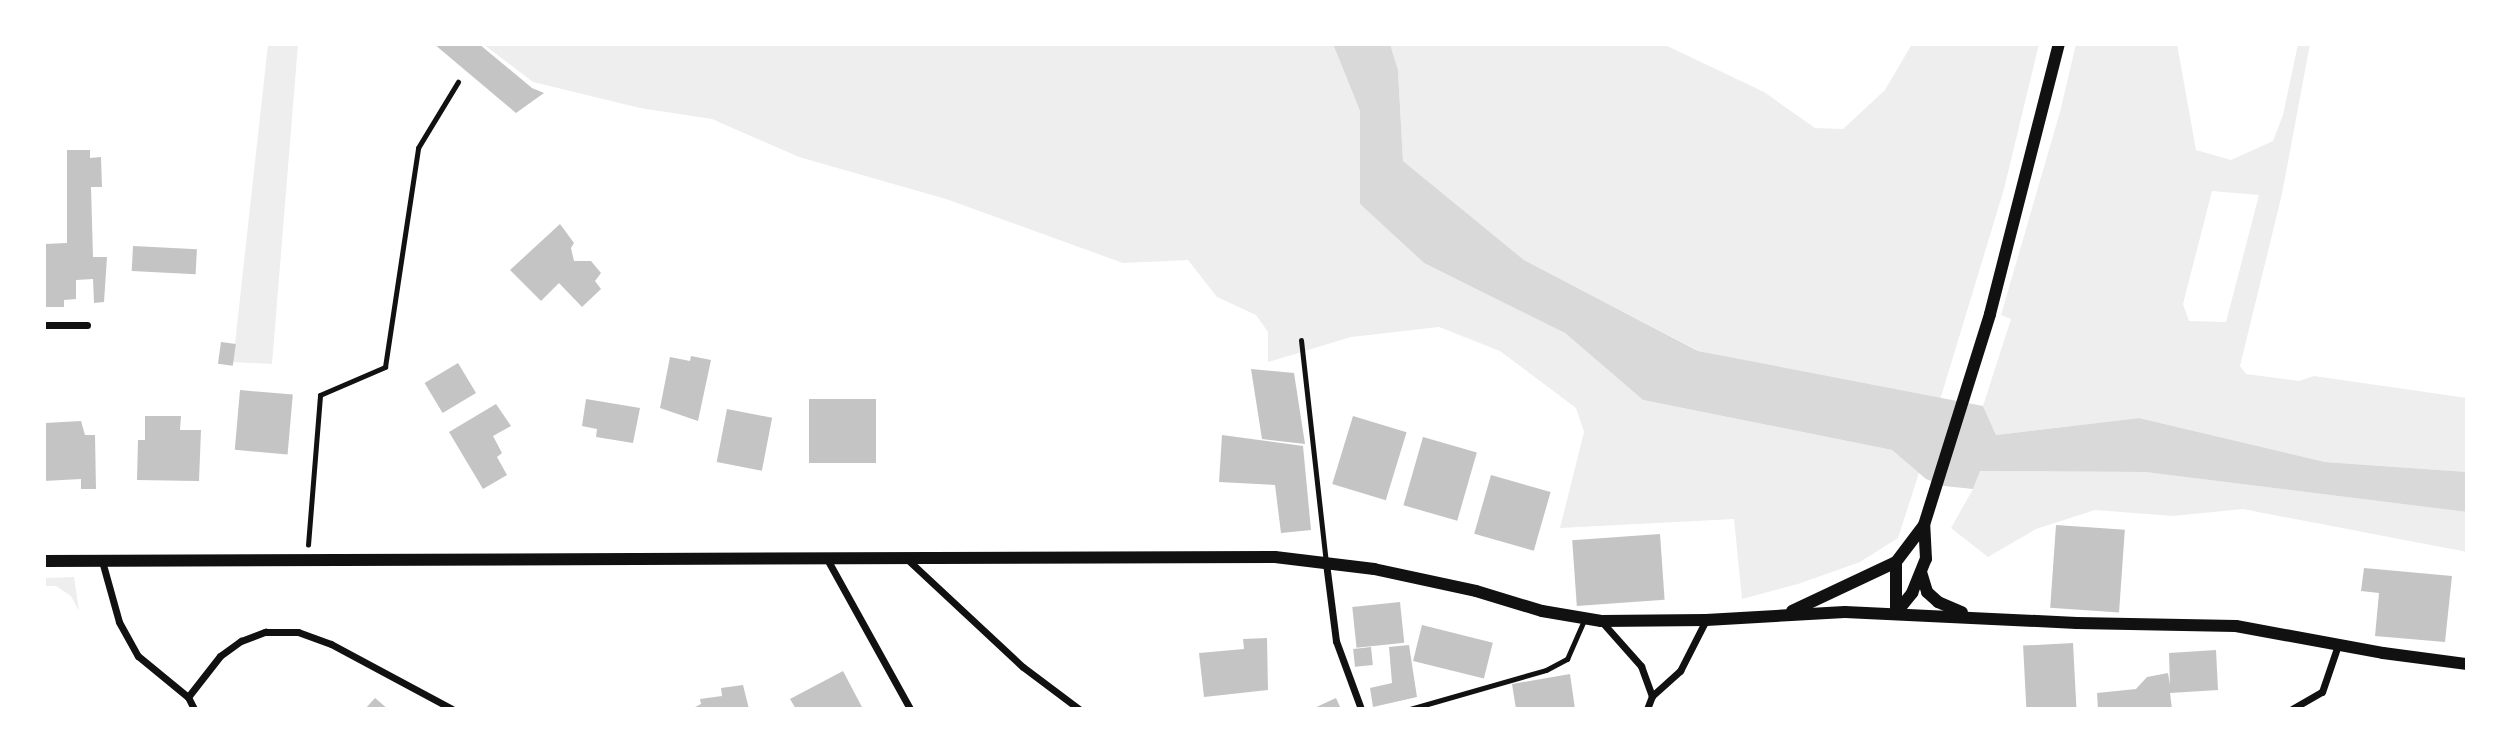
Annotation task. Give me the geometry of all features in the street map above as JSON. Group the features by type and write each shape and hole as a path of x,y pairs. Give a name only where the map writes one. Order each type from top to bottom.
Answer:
{"street":[{"path":"1896,613 1912,593 1926,559 1924,526 1990,314 2059,44"},
{"path":"44,325 87,325"},
{"path":"1786,613 1895,562 1924,526"},
{"path":"44,561 1275,557 1326,562 1476,591 1542,611 1601,621 1706,620 1786,613 1896,613 2077,623 2236,626 2467,664"},
{"path":"828,559 910,709"},
{"path":"907,559 1023,667 1079,709"},
{"path":"102,561 119,622 138,656 188,697 194,709"},
{"path":"1326,562 1336,641 1361,709"},
{"path":"1895,562 1896,613"},
{"path":"1921,572 1927,592 1938,602 1972,616"},
{"path":"1647,709 1652,696 1681,671 1706,620"},
{"path":"1601,621 1641,666 1652,696"},
{"path":"188,697 220,656 241,641 265,632 298,632 331,644 452,709"},
{"path":"2292,709 2322,692 2339,645"}],"lane":[{"path":"1301,340 1326,562"},
{"path":"1410,709 1546,670 1567,659 1585,618"}],"path":[{"path":"307,560 320,395 385,367 418,148 458,82"}],"shaded area":[{"path":"268,44 298,44 272,364 233,362"},
{"path":"483,44 1333,44 1360,111 1360,204 1424,263 1565,333 1643,400 1892,450 1919,473 1898,538 1860,562 1798,584 1742,599 1734,519 1560,528 1584,432 1576,408 1500,351 1439,327 1351,337 1268,362 1268,332 1256,315 1217,297 1188,260 1123,263 946,199 799,157 712,119 640,108 533,82"},
{"path":"1333,44 1390,44 1398,70 1403,161 1524,260 1698,351 1983,406 1996,435 2139,418 2325,462 2467,472 2467,512 2145,472 1980,471 1973,489 1944,486 1926,479 1892,450 1643,400 1565,333 1424,263 1360,204 1360,111"},
{"path":"1390,44 1663,44 1764,92 1815,128 1843,129 1885,90 1912,44 2039,44 2004,189 1940,400 1699,351 1524,260 1403,161 1398,70"},
{"path":"2076,44 2177,44 2196,150 2231,160 2273,141 2283,115 2298,44 2310,44 2282,194 2240,366 2246,374 2299,381 2314,376 2467,398 2467,472 2325,462 2139,418 1996,435 1983,406 2011,319 2001,315 2060,112","holes":["2212,191 2259,195 2226,322 2189,321 2183,304"]},
{"path":"1979,471 2145,472 2467,512 2467,552 2243,509 2173,516 2095,510 2036,529 1988,557 1951,528 1973,489"},
{"path":"74,577 79,611 71,596 56,586 44,586 44,578"}],"building":[{"path":"434,44 479,44 532,88 544,93 516,113"},
{"path":"67,150 90,150 90,158 101,157 102,187 91,187 93,257 107,257 104,302 94,303 93,279 76,280 76,299 64,300 64,307 44,307 44,244 67,243"},
{"path":"560,224 574,243 571,248 574,261 591,261 601,273 595,281 601,289 582,307 559,283 541,301 510,270"},
{"path":"133,246 197,249 196,274 132,271"},
{"path":"221,342 236,344 233,366 218,364"},
{"path":"691,356 711,360 698,421 660,408 670,357 690,361"},
{"path":"458,363 476,393 443,413 425,383"},
{"path":"1251,369 1294,373 1305,444 1262,439"},
{"path":"240,390 293,395 288,454 235,450"},
{"path":"586,399 640,408 633,443 596,437 597,429 582,426"},
{"path":"809,399 876,399 876,463 809,463"},
{"path":"496,404 511,426 493,436 502,453 497,457 507,475 483,489 449,432"},
{"path":"727,409 772,418 762,471 717,462"},
{"path":"145,416 181,416 180,430 201,430 199,481 137,480 138,440 145,440"},
{"path":"1353,416 1407,432 1386,500 1332,484"},
{"path":"81,421 85,435 95,435 96,489 81,489 81,479 44,481 45,423"},
{"path":"1222,435 1303,446 1311,530 1281,533 1275,485 1219,482"},
{"path":"1423,437 1477,452 1457,521 1403,505"},
{"path":"1491,475 1551,492 1534,551 1474,534"},
{"path":"2056,525 2125,530 2119,613 2050,608"},
{"path":"1660,534 1665,600 1577,606 1572,540"},
{"path":"2364,568 2452,576 2445,642 2375,636 2379,593 2361,591"},
{"path":"1400,602 1404,643 1357,648 1352,607"},
{"path":"1422,625 1493,643 1484,679 1413,661"},
{"path":"1267,638 1268,690 1204,697 1199,653 1244,649 1243,639"},
{"path":"2073,643 2076,709 2026,709 2023,646"},
{"path":"1409,645 1417,697 1373,707 1370,688 1392,683 1389,647"},
{"path":"1371,647 1373,665 1355,667 1353,649"},
{"path":"2216,650 2218,690 2170,693 2172,709 2098,709 2097,693 2136,689 2147,677 2168,673 2170,685 2169,653"},
{"path":"843,671 863,709 796,709 790,699"},
{"path":"1570,674 1575,709 1516,709 1512,684"},
{"path":"743,685 749,709 691,709 701,704 700,699 722,696 721,688"},
{"path":"375,698 388,709 365,709"},
{"path":"1336,698 1341,709 1312,709"}]}
